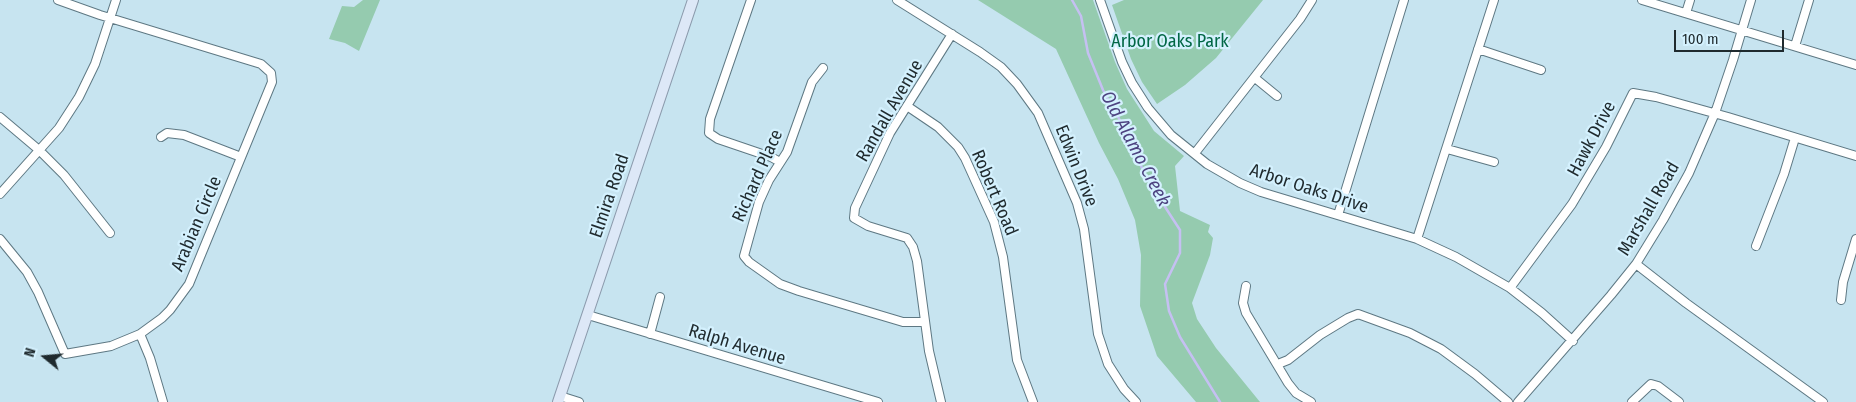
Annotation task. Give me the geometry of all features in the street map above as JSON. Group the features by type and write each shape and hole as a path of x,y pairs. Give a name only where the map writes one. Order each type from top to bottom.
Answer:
{"main road":[{"name":"Elmira Road","path":"559,399 693,0"}],"street":[{"path":"58,0 110,18"},
{"path":"0,194 59,128 79,97 95,64 116,0"},
{"path":"751,0 710,120 709,133 718,139 771,157 780,162"},
{"name":"Edwin Drive","path":"897,0 1001,67 1017,84 1038,113 1077,203 1084,229 1098,334 1105,356 1124,389 1136,402"},
{"name":"Arbor Oaks Drive","path":"1100,0 1122,62 1132,83 1148,108 1172,135 1207,164 1240,183 1261,192 1417,239 1456,256 1510,288 1573,341"},
{"path":"1195,153 1300,19 1312,0"},
{"path":"1338,214 1404,0"},
{"path":"1417,239 1494,0"},
{"path":"1642,0 1856,65"},
{"path":"1686,13 1690,0"},
{"name":"Marshall Road","path":"1518,402 1573,341 1636,264 1677,195 1715,114 1751,0"},
{"path":"1795,46 1809,0"},
{"name":"Arabian Circle","path":"0,239 27,272 38,292 65,354 111,346 140,334 162,318 180,298 189,284 272,82 272,76 268,68 261,64 110,18"},
{"name":"Randall Avenue","path":"940,402 929,351 917,260 907,238 868,226 854,218 855,208 890,133 952,34"},
{"path":"1478,49 1541,70"},
{"name":"Richard Place","path":"823,68 812,82 794,134 759,202 744,256 780,284 799,292 903,322 925,322"},
{"path":"1254,78 1277,96"},
{"name":"Hawk Drive","path":"1510,288 1577,197 1606,147 1633,93 1656,97 1856,156"},
{"name":"Robert Road","path":"907,106 938,127 958,147 965,158 994,222 1003,257 1017,360 1033,402"},
{"path":"0,117 39,150 77,189 110,234"},
{"path":"161,137 167,133 176,133 241,157"},
{"path":"1756,246 1784,174 1795,138"},
{"path":"1447,149 1494,162"},
{"path":"1841,300 1843,282 1856,239"},
{"path":"1636,264 1686,303 1823,402"},
{"path":"1246,286 1243,303 1246,313 1288,383 1296,393 1311,402"},
{"path":"650,334 660,298"},
{"path":"1278,364 1288,360 1320,335 1358,314 1410,333 1441,349 1508,402"},
{"name":"Ralph Avenue","path":"588,315 878,402"},
{"path":"140,334 150,358 163,402"},
{"path":"1632,402 1651,384 1658,386 1678,402"},
{"path":"559,399 579,402"}],"green space":[{"path":"363,0 380,0 359,51 345,43 329,39 342,6 354,7"},
{"path":"978,0 1093,0 1115,62 1127,89 1154,131 1184,156 1175,166 1180,211 1210,225 1208,232 1213,238 1210,255 1192,303 1197,319 1216,348 1260,402 1196,402 1157,356 1140,306 1141,255 1135,220 1118,179 1099,143 1056,49"},
{"name":"Arbor Oaks Park","path":"1124,0 1263,0 1216,58 1185,85 1157,104 1142,82 1131,59 1112,5"}],"waterway":[{"name":"Old Alamo Creek","path":"1072,0 1081,16 1088,53 1103,90 1131,140 1145,176 1180,230 1180,253 1165,284 1169,311 1180,337 1220,402"}]}
